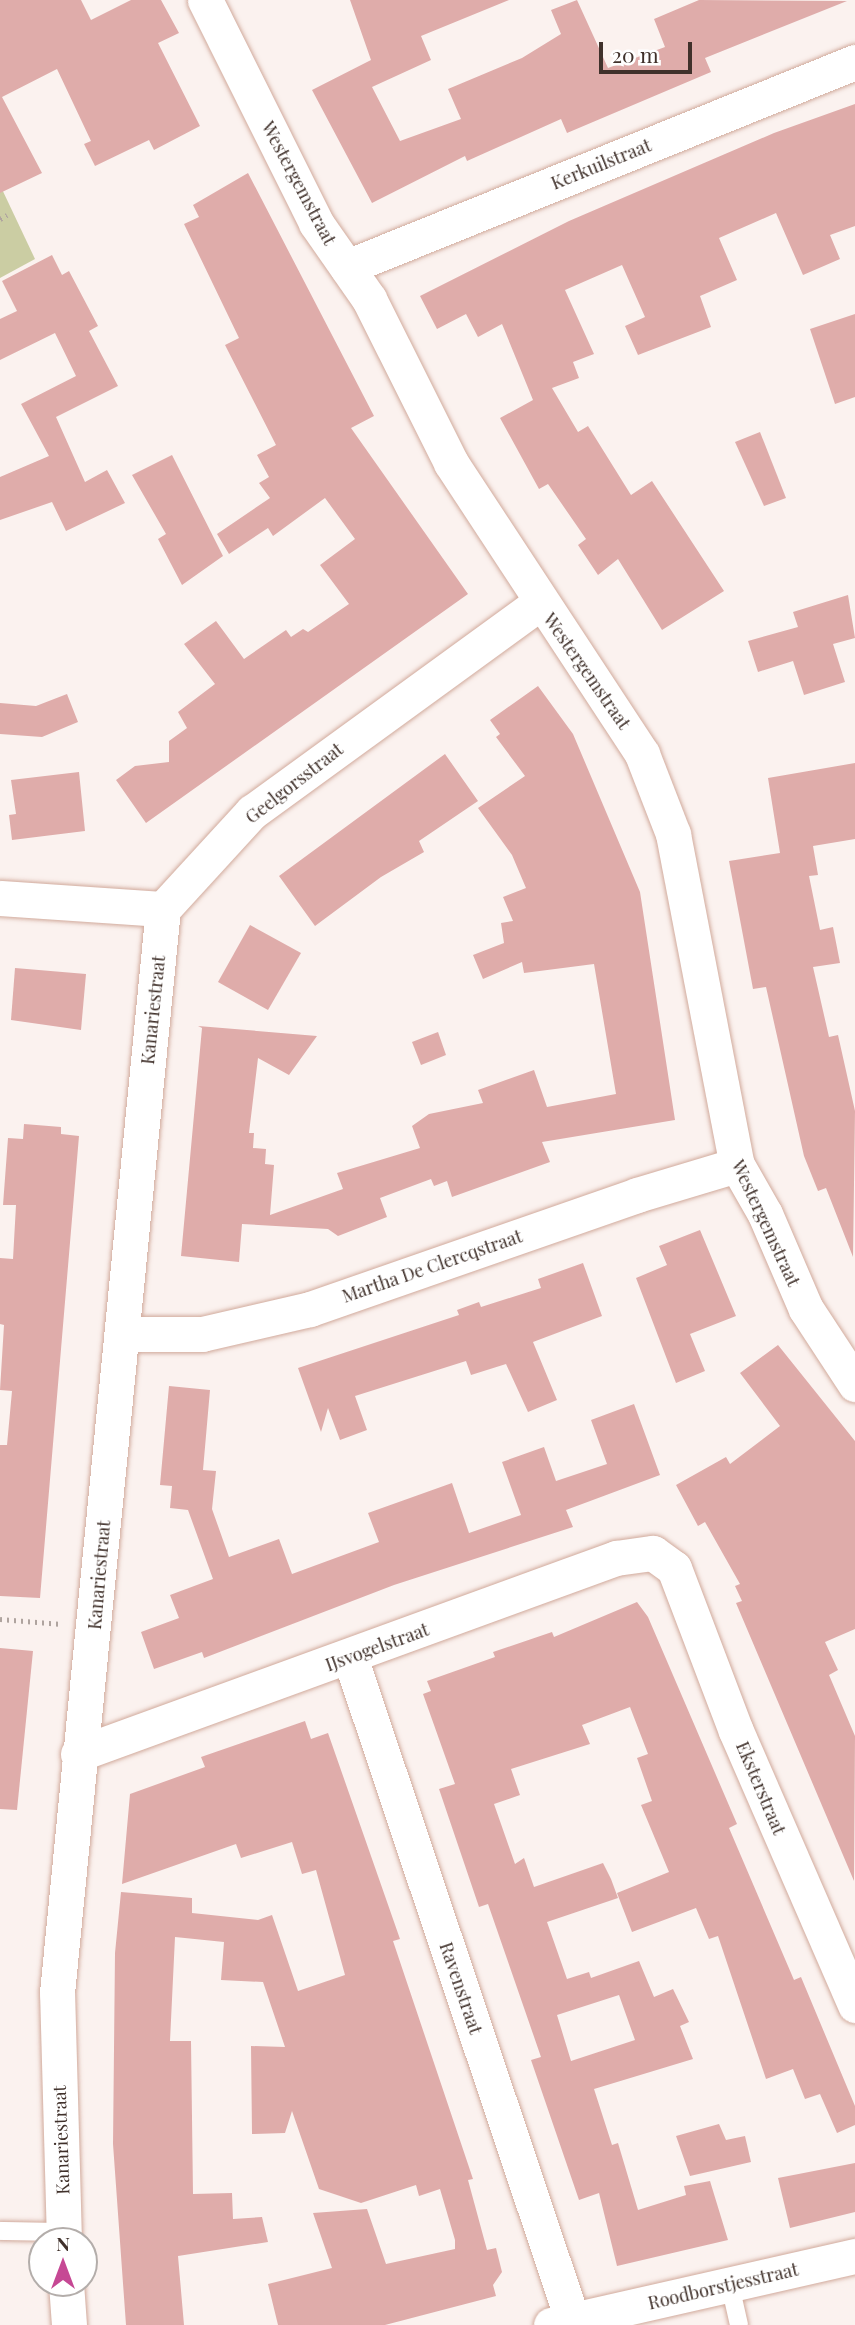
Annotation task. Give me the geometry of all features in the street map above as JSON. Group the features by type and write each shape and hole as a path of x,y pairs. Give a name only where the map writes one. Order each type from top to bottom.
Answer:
{"street":[{"name":"Westergemstraat","path":"205,0 316,223 369,299 451,463 496,527 540,603 594,675 642,754 674,834 737,1165 765,1214 807,1309 855,1384"},
{"name":"Kerkuilstraat","path":"346,267 855,62"},
{"name":"Geelgorsstraat","path":"163,909 252,812 540,603"},
{"path":"0,898 163,909"},
{"name":"Kanariestraat","path":"64,2227 57,1993 78,1754 94,1627 163,909"},
{"name":"Martha De Clercqstraat","path":"121,1334 202,1334 310,1309 637,1195 737,1165"},
{"name":"IJsvogelstraat","path":"78,1754 351,1657 616,1558 653,1553 674,1568"},
{"name":"Eksterstraat","path":"674,1568 736,1731 855,2006"},
{"name":"Ravenstraat","path":"351,1657 561,2322"},
{"name":"Roodborstjesstraat","path":"561,2322 855,2256"},
{"path":"67,2297 69,2325"}],"lane":[{"path":"0,2231 28,2234"},
{"path":"730,2285 739,2325"}],"path":[{"path":"0,219 7,215"},
{"path":"0,1619 94,1627"}],"green space":[{"path":"0,185 35,259 0,278"}],"building":[{"path":"0,0 81,0 91,20 131,0 161,0 179,33 158,43 200,126 154,150 149,140 95,166 84,144 91,141 57,69 2,97 42,173 0,193"},
{"path":"350,0 509,0 421,36 431,60 372,87 400,141 461,119 448,89 522,58 561,34 551,10 577,0 608,68 665,47 654,19 699,0 847,1 705,58 711,72 567,133 561,119 467,161 465,156 372,203 312,90 371,60"},
{"path":"855,104 855,226 830,235 840,259 803,275 776,213 719,238 737,280 700,296 711,327 638,355 625,326 645,317 622,265 565,290 594,354 573,362 579,378 552,388 578,432 588,426 631,495 652,481 724,591 662,630 618,559 598,575 578,545 586,539 548,484 539,489 500,418 533,400 502,324 478,337 466,314 437,329 420,296 569,221 774,133"},
{"path":"248,173 374,416 351,428 468,594 146,823 116,780 135,766 169,762 169,741 187,728 178,712 215,684 184,644 216,621 244,659 286,630 291,637 303,629 308,632 349,604 320,565 355,539 325,498 273,536 268,528 229,554 217,534 270,498 259,483 269,477 257,455 276,445 225,345 239,338 184,224 199,217 193,205"},
{"path":"52,255 62,275 69,271 98,326 89,331 118,386 56,417 85,482 107,470 125,503 66,531 52,502 0,520 0,477 49,456 21,404 76,376 55,333 0,360 0,319 17,311 2,281"},
{"path":"855,314 855,397 835,404 810,329"},
{"path":"760,432 786,498 764,506 735,442"},
{"path":"172,455 223,556 182,585 158,539 166,534 132,475"},
{"path":"848,595 855,638 833,644 845,682 804,695 793,661 758,672 748,641 798,627 793,612"},
{"path":"538,686 573,734 640,892 675,1120 542,1142 550,1162 452,1197 447,1181 434,1186 431,1179 380,1198 387,1217 338,1236 328,1229 242,1224 239,1262 181,1256 202,1028 198,1026 317,1036 289,1075 258,1058 249,1133 254,1133 253,1148 266,1149 265,1164 274,1165 270,1215 343,1189 337,1173 420,1148 412,1126 429,1114 483,1103 478,1090 534,1070 547,1107 616,1094 594,964 524,973 522,962 483,979 473,955 504,943 501,923 513,921 503,897 526,888 512,855 478,808 525,776 496,737 500,734 490,720"},
{"path":"67,694 78,722 42,737 0,734 0,703 36,706"},
{"path":"445,754 478,801 419,841 424,852 381,877 315,926 279,876"},
{"path":"855,763 855,839 813,846 818,875 809,876 820,930 833,927 840,963 813,967 829,1037 838,1035 855,1111 853,1257 826,1188 818,1191 804,1156 766,987 753,989 729,861 780,853 768,778"},
{"path":"79,772 85,831 12,840 9,815 16,814 11,780"},
{"path":"250,925 301,953 268,1010 218,982"},
{"path":"15,968 86,974 81,1030 11,1020"},
{"path":"438,1032 446,1055 421,1065 412,1042"},
{"path":"24,1124 61,1127 61,1134 79,1136 40,1598 0,1596 0,1445 7,1445 12,1391 0,1390 4,1325 0,1324 0,1258 13,1259 16,1205 3,1205 8,1138 23,1139"},
{"path":"700,1230 736,1316 690,1334 705,1371 676,1383 636,1278 667,1265 659,1246"},
{"path":"583,1263 602,1316 533,1342 557,1400 528,1412 506,1364 471,1375 466,1361 355,1396 367,1430 340,1440 328,1408 321,1432 298,1368 459,1315 457,1310 479,1302 481,1307 541,1288 538,1279"},
{"path":"778,1345 855,1441 855,1629 825,1642 838,1670 829,1675 855,1736 854,1881 736,1603 742,1601 735,1586 740,1584 705,1522 698,1526 676,1485 726,1457 730,1464 780,1426 740,1373"},
{"path":"169,1386 210,1390 203,1470 216,1471 212,1509 229,1557 279,1539 292,1574 379,1542 368,1513 452,1483 469,1533 521,1515 502,1462 544,1447 556,1481 607,1464 591,1420 634,1404 660,1475 566,1510 573,1527 394,1585 204,1658 202,1652 154,1669 141,1632 179,1618 170,1595 213,1579 188,1510 170,1508 172,1486 160,1485"},
{"path":"637,1602 648,1617 737,1824 729,1828 794,1980 801,1977 855,2106 855,2125 837,2133 820,2094 805,2099 793,2069 766,2079 718,1936 709,1939 696,1908 632,1932 617,1893 669,1872 641,1805 652,1801 637,1758 648,1754 630,1707 582,1725 590,1744 511,1769 520,1795 494,1804 515,1864 524,1858 534,1887 603,1863 618,1898 547,1922 567,1979 589,1972 591,1978 639,1961 654,1997 673,1989 689,2022 680,2026 693,2059 594,2089 612,2145 618,2143 638,2210 686,2195 684,2186 710,2181 728,2240 617,2266 599,2193 579,2200 531,2060 541,2057 488,1904 479,1907 439,1789 455,1784 423,1694 431,1691 427,1681 495,1657 493,1652 552,1632 554,1637","holes":["619,1995 635,2040 571,2061 557,2015"]},
{"path":"0,1648 33,1651 17,1810 0,1809"},
{"path":"305,1721 311,1739 328,1733 400,1939 393,1941 473,2179 468,2180 487,2250 496,2248 502,2272 493,2285 496,2296 385,2325 278,2325 268,2284 332,2268 313,2213 367,2209 386,2264 455,2249 455,2240 440,2189 419,2196 416,2185 361,2203 319,2189 292,2111 285,2133 252,2134 251,2046 285,2047 263,1982 221,1980 224,1942 175,1937 170,2041 191,2041 193,2194 232,2193 233,2219 262,2217 268,2242 178,2256 184,2325 126,2325 113,2144 115,1953 121,1892 192,1898 192,1913 258,1920 272,1915 298,1991 345,1975 316,1870 302,1874 292,1842 241,1858 236,1844 122,1884 130,1794 205,1767 201,1757"},
{"path":"719,2124 726,2140 745,2136 751,2162 690,2176 676,2136"},
{"path":"855,2163 855,2212 790,2228 778,2178"}]}
